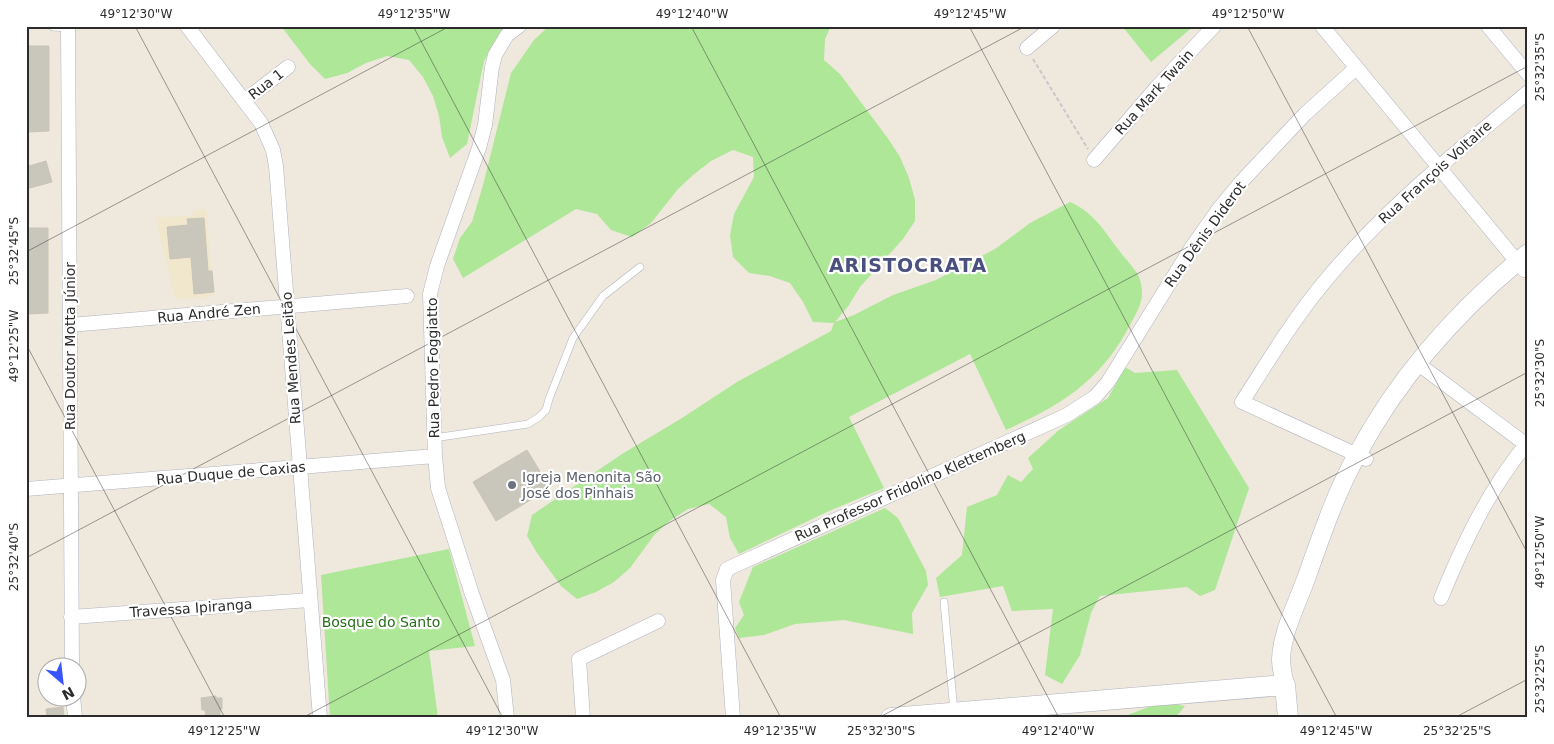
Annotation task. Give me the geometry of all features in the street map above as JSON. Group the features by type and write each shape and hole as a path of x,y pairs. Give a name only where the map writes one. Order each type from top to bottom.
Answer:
{"main road":[{"path":"891,718 1285,685 1288,718"}],"street":[{"name":"Rua Mendes Leitão","path":"187,26 261,123 274,150 320,718"},
{"name":"Rua Pedro Foggiatto","path":"507,718 503,680 440,498 434,438 430,309 432,281 479,148 485,125 495,55 507,36 519,26"},
{"path":"1027,48 1053,26"},
{"name":"Rua Mark Twain","path":"1094,160 1157,86 1214,26"},
{"path":"1285,685 1300,623 1361,456 1388,421 1421,366 1524,263 1438,166 1322,26"},
{"path":"1488,26 1528,74"},
{"name":"Rua Doutor Motta Júnior","path":"68,27 72,656"},
{"name":"Rua 1","path":"244,101 288,67"},
{"name":"Rua Dênis Diderot","path":"1095,397 1118,367 1166,287 1218,210 1305,114 1356,68"},
{"name":"Rua François Voltaire","path":"1361,456 1242,402 1283,338 1321,286 1388,212 1438,166 1528,92"},
{"name":"Rua André Zen","path":"70,325 406,296"},
{"path":"1421,366 1527,444 1482,508 1463,545 1441,598"},
{"name":"Rua Professor Fridolino Klettemberg","path":"733,718 723,580 724,573 731,566 1067,415 1095,397"},
{"name":"Rua Duque de Caxias","path":"26,489 435,456"},
{"name":"Travessa Ipiranga","path":"72,617 310,600"},
{"path":"583,718 579,659 658,622"}],"lane":[{"path":"52,27 68,27"},
{"path":"434,438 528,424 539,417 546,410 573,338 603,296 640,266"},
{"path":"944,602 954,712"}],"path":[{"path":"1027,48 1094,160"}],"shaded area":[{"path":"206,209 214,296 175,300 156,218 193,215 193,211"}],"green space":[{"path":"281,26 508,26 495,42 484,61 467,144 450,158 442,137 439,116 433,96 423,77 409,60 387,56 366,63 347,73 325,79 310,64"},
{"path":"549,26 831,26 825,39 824,60 840,74 889,140 900,157 909,178 915,200 915,221 903,239 860,287 849,305 835,322 854,315 893,295 936,280 995,249 1030,223 1070,202 1092,216 1137,273 1140,280 1142,297 1137,312 1120,343 1094,375 1063,400 1027,420 1006,430 970,354 849,417 884,488 829,511 739,554 730,538 726,517 709,504 688,509 655,534 630,568 614,582 596,592 577,599 561,586 527,536 532,515 622,454 737,382 831,331 834,323 813,322 803,302 790,283 770,276 749,273 733,257 730,235 734,214 754,177 753,157 733,150 711,161 693,175 678,189 651,223 632,237 611,230 597,214 576,209 463,278 453,259 460,238 472,222 511,73 534,40"},
{"path":"1122,26 1194,26 1151,62"},
{"path":"1125,367 1135,373 1177,370 1249,488 1215,590 1200,596 1187,587 1100,596 1091,613 1080,655 1062,684 1045,675 1053,609 1012,611 1003,586 940,597 936,578 962,555 967,507 997,495 1008,475 1021,482 1033,469 1028,458 1059,430 1108,398"},
{"path":"885,508 898,518 926,571 928,585 912,613 913,634 844,620 795,624 764,635 739,638 735,628 744,615 739,602 753,567"},
{"name":"Bosque do Santo","path":"449,549 475,646 429,651 438,718 330,718 321,575"},
{"path":"1162,702 1185,706 1175,718 1125,718 1130,714"}],"building":[{"path":"27,46 49,46 49,131 27,132"},
{"path":"46,161 52,182 26,189 26,167"},
{"path":"204,218 208,271 212,271 214,292 194,294 191,257 170,259 167,227 188,225 187,219"},
{"path":"26,228 48,228 48,313 27,314"},
{"name":"Igreja Menonita São José dos Pinhais","path":"527,450 550,488 496,521 473,482"},
{"path":"216,696 216,698 222,698 220,718 206,718 205,710 202,710 201,698"},
{"path":"63,707 64,718 47,718 46,709"}],"place":[{"name":"Igreja Menonita São José dos Pinhais","path":"512,485"}],"district":[{"name":"ARISTOCRATA","path":"908,265"}]}
